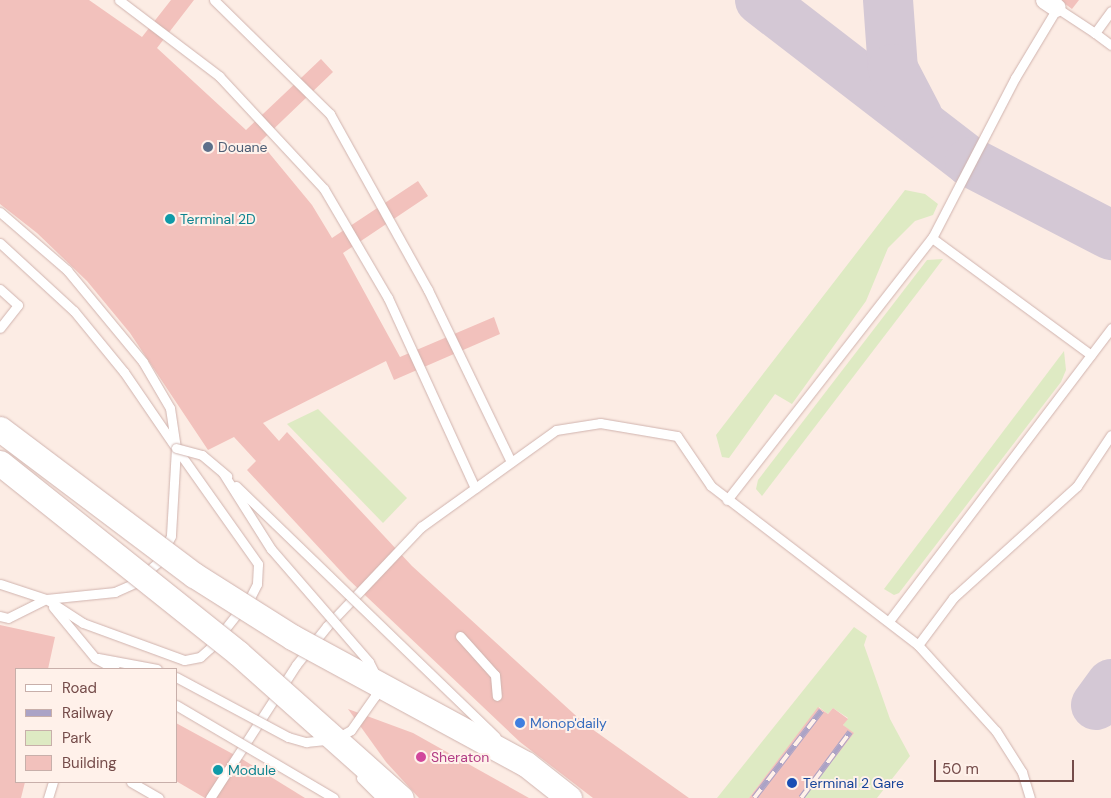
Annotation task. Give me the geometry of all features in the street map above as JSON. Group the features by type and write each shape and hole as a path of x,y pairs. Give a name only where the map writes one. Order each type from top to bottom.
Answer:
{"main road":[{"path":"0,429 194,575 292,637 526,764 569,798"},
{"path":"0,463 238,653 401,798"}],"lane":[{"path":"119,0 219,76 324,189 388,298 475,488"},
{"path":"214,0 330,114 428,290 510,460"},
{"path":"728,500 932,238 1051,4 1095,32 1111,45"},
{"path":"1095,32 1111,11"},
{"path":"0,212 67,270 143,362 170,408 176,448 170,536 157,563 135,583 115,592 46,599 8,618 0,616"},
{"path":"932,238 1091,355"},
{"path":"0,243 74,311 124,372 258,564 257,584 251,596 200,658 184,660 84,624 46,599 0,584"},
{"path":"0,289 18,305 0,328"},
{"path":"889,621 1111,328"},
{"path":"210,798 263,711 327,626 421,527 510,460 556,430 600,423 646,428 677,436 711,486 918,645 996,731 1022,772 1030,798"},
{"path":"918,645 953,598 1077,486 1111,435"},
{"path":"176,448 202,455 224,473 407,653 526,764"},
{"path":"178,678 288,737 306,742 334,739 351,730 375,696 375,674 369,662 271,549 224,473"},
{"path":"46,599 95,658 113,668"},
{"path":"460,636 495,675 497,696"},
{"path":"95,658 132,661 154,668"},
{"path":"178,706 334,798"},
{"path":"301,710 380,798"},
{"path":"48,798 53,783"},
{"path":"133,783 159,798"}],"green space":[{"path":"905,190 925,194 938,204 933,215 915,221 888,248 866,301 792,404 775,394 729,458 722,457 716,435"},
{"path":"943,259 762,496 756,489 758,480 927,260"},
{"path":"1064,351 1066,370 1061,382 899,593 894,595 884,589"},
{"path":"318,409 407,498 383,523 287,424"},
{"path":"854,627 867,636 864,645 890,719 910,756 877,798 804,798 853,733 843,725 848,718 833,708 828,714 819,707 749,798 717,798"}],"building":[{"name":"Terminal 2D","path":"0,0 89,0 142,37 171,0 194,0 157,48 246,130 321,59 333,72 260,142 312,205 332,238 418,181 428,196 343,253 400,357 494,317 500,334 394,380 386,361 263,423 279,441 287,432 412,566 585,724 689,798 593,798 520,742 348,579 247,470 256,461 234,437 208,450 130,333 87,281 37,233 0,204"},
{"path":"1060,0 1079,0 1072,9"},
{"path":"0,625 55,637 48,668 15,668 15,783 25,783 21,798 0,798"},
{"path":"818,707 828,714 833,708 848,719 843,725 854,733 804,798 749,798"},
{"name":"Sheraton","path":"348,709 413,733 529,798 419,798 386,762"},
{"name":"Module","path":"178,724 242,759 305,798 205,798 178,782"}],"taxiway":[{"path":"760,0 970,162 1111,235"},
{"path":"888,0 893,69 918,117"},
{"path":"1096,705 1111,684"}],"railway":[{"path":"754,798 821,711"},
{"path":"801,798 850,732"}],"place":[{"name":"Douane","path":"208,147"},
{"name":"Terminal 2D","path":"170,219"},
{"name":"Monop'daily","path":"520,723"},
{"name":"Sheraton","path":"421,757"},
{"name":"Module","path":"218,770"},
{"name":"Terminal 2 Gare","path":"792,783"}]}
